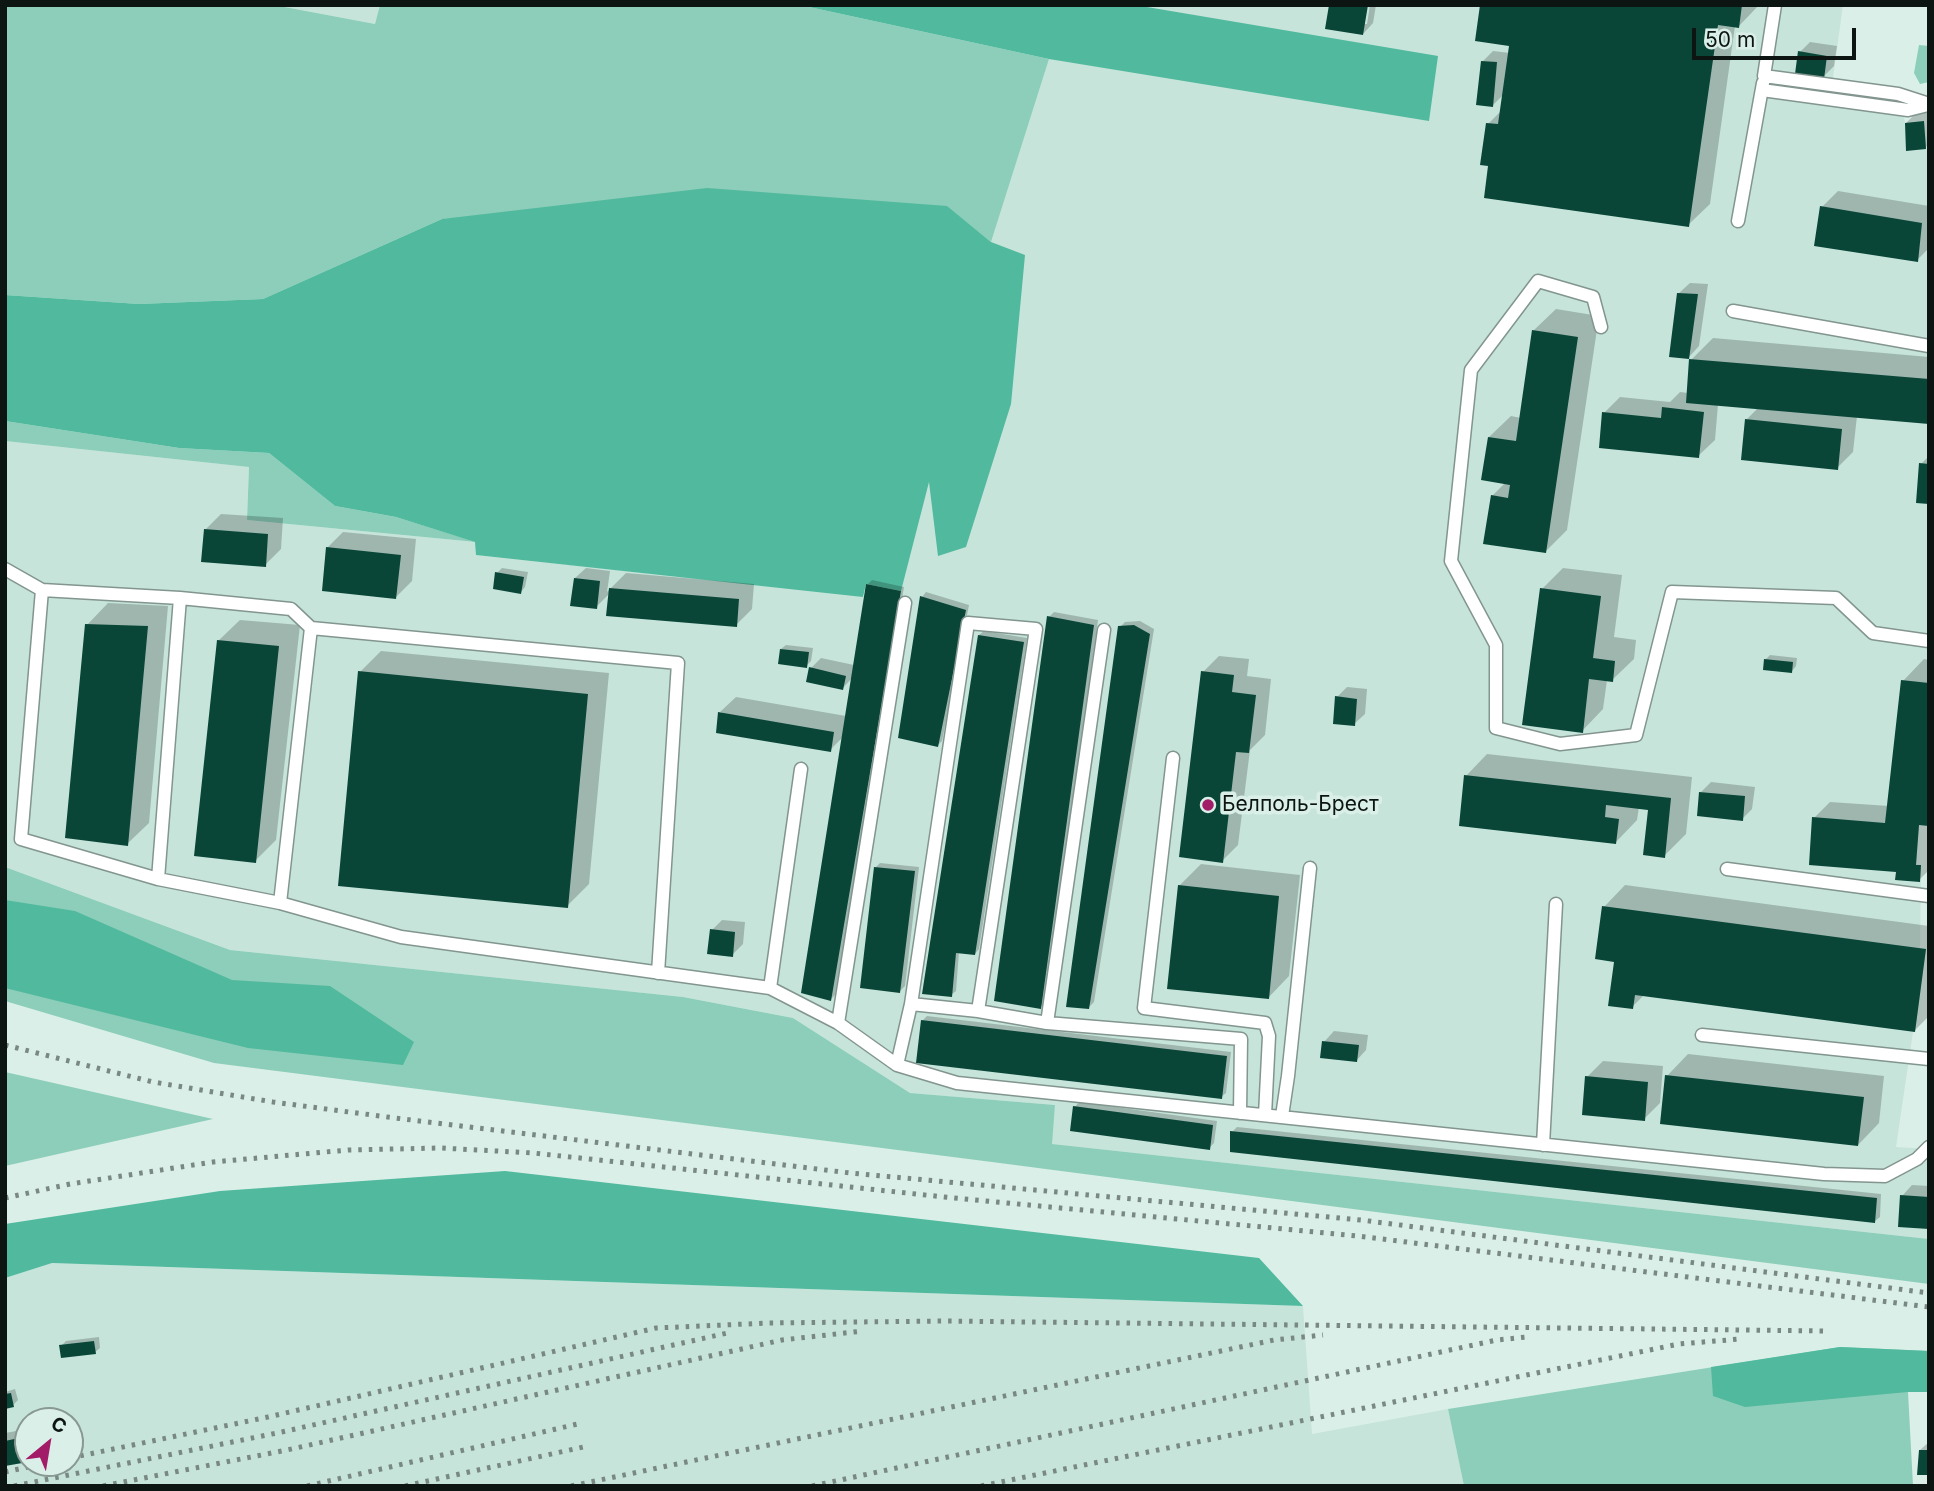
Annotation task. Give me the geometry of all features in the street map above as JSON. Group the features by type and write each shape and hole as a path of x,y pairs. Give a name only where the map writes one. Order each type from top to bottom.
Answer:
{"lane":[{"path":"1738,221 1775,5"},
{"path":"1764,76 1898,94 1929,104"},
{"path":"1762,90 1908,110 1929,104"},
{"path":"1601,327 1593,297 1538,281 1471,370 1451,561 1496,645 1496,728 1560,744 1636,735 1672,592 1836,598 1873,633 1929,641"},
{"path":"1733,312 1929,346"},
{"path":"5,569 42,590 180,598 291,609 311,628 678,663 658,973"},
{"path":"42,590 21,839 159,879 280,903 401,937 770,988 838,1023 897,1065 957,1083 1824,1174 1885,1175 1917,1159 1929,1147"},
{"path":"159,879 180,598"},
{"path":"838,1023 905,603"},
{"path":"897,1065 911,1004 968,622 1036,629 978,1012"},
{"path":"280,903 311,628"},
{"path":"1047,1023 1104,630"},
{"path":"1173,758 1144,1008 1265,1023 1269,1036 1265,1115"},
{"path":"770,988 801,769"},
{"path":"1282,1116 1310,868"},
{"path":"1727,869 1929,896"},
{"path":"1543,1146 1556,904"},
{"path":"911,1004 1047,1023 1241,1039 1240,1113"},
{"path":"1702,1035 1929,1059"}],"shaded area":[{"path":"274,5 380,5 375,24"},
{"path":"1066,5 1843,5 1831,92 1890,102 1889,114 1904,117 1905,123 1924,121 1929,171 1929,826 1919,825 1916,864 1921,865 1920,948 1926,949 1896,1147 1929,1149 1929,1239 1051,1144 1055,1105 910,1093 793,1018 683,997 230,950 5,867 5,441 249,467 247,520 476,542 476,555 864,596 866,584 991,242"},
{"path":"51,1263 1303,1306 1312,1434 1448,1409 1464,1486 5,1486 5,1278"}],"green space":[{"path":"5,5 274,5 375,24 380,5 800,5 1049,59 991,242 946,206 442,219 263,299 139,304 5,295"},
{"path":"800,5 1135,5 1438,56 1429,121 1049,59"},
{"path":"1919,45 1929,46 1929,82 1920,84 1914,73"},
{"path":"707,188 947,206 991,242 1025,255 1011,404 966,547 938,556 929,482 901,591 866,584 863,597 476,555 475,542 396,517 335,506 269,453 179,448 5,421 5,295 139,304 263,299 442,219"},
{"path":"5,421 179,448 269,453 335,506 396,517 476,542 247,520 249,467 5,441"},
{"path":"5,867 230,950 683,997 793,1018 910,1093 1055,1105 1052,1144 1929,1239 1929,1284 214,1063 5,1001"},
{"path":"5,900 75,911 232,980 330,986 414,1042 403,1065 248,1048 5,988"},
{"path":"5,1072 213,1119 5,1166"},
{"path":"505,1171 1259,1258 1303,1306 52,1263 5,1278 5,1224 220,1191"},
{"path":"1840,1347 1929,1351 1929,1392 1908,1392 1913,1486 1464,1486 1448,1409"},
{"path":"1840,1347 1929,1351 1929,1392 1745,1407 1713,1396 1711,1367"}],"building":[{"path":"1329,5 1368,5 1363,35 1325,29"},
{"path":"1480,5 1742,5 1739,28 1718,25 1689,227 1484,198 1488,166 1480,165 1486,123 1498,124 1509,46 1475,41"},
{"path":"1798,51 1827,56 1824,79 1795,74"},
{"path":"1481,61 1497,62 1493,107 1476,105"},
{"path":"1924,121 1926,149 1906,151 1905,123"},
{"path":"1820,206 1922,223 1918,262 1814,246"},
{"path":"1677,293 1698,294 1689,359 1669,357"},
{"path":"1532,330 1578,337 1546,553 1483,544 1491,495 1508,498 1510,485 1481,480 1488,437 1516,441"},
{"path":"1689,359 1929,379 1929,424 1686,403"},
{"path":"1662,407 1704,412 1699,458 1599,448 1602,412 1661,418"},
{"path":"1745,419 1842,429 1838,470 1741,460"},
{"path":"1919,463 1929,464 1929,504 1916,503"},
{"path":"204,529 268,534 266,567 201,562"},
{"path":"326,547 401,555 396,599 322,591"},
{"path":"495,572 524,577 521,594 493,589"},
{"path":"574,578 600,581 597,609 570,606"},
{"path":"866,584 901,591 831,1001 801,993"},
{"path":"609,588 739,599 737,627 606,616"},
{"path":"1540,588 1601,596 1593,658 1615,661 1613,682 1589,679 1583,733 1522,725"},
{"path":"920,596 966,610 938,747 898,738"},
{"path":"1047,616 1094,625 1041,1009 994,1001"},
{"path":"85,624 148,626 128,846 65,838"},
{"path":"1134,625 1150,634 1089,1009 1066,1007 1118,626"},
{"path":"978,635 1024,642 975,955 956,953 952,997 922,994"},
{"path":"217,640 279,646 256,863 194,856"},
{"path":"780,649 809,652 807,668 778,664"},
{"path":"1764,659 1793,662 1792,673 1763,670"},
{"path":"809,667 846,676 843,690 806,682"},
{"path":"358,671 588,694 568,908 338,886"},
{"path":"1201,671 1234,675 1232,692 1256,695 1249,753 1236,752 1223,863 1179,857"},
{"path":"1901,680 1929,683 1929,826 1919,825 1916,865 1921,865 1920,882 1895,880 1896,872 1809,865 1812,817 1885,823"},
{"path":"1335,696 1357,699 1355,726 1333,724"},
{"path":"718,712 834,732 831,752 716,733"},
{"path":"1464,775 1671,798 1665,858 1643,855 1648,810 1606,805 1605,817 1619,819 1616,844 1459,826"},
{"path":"1699,792 1745,796 1743,821 1697,816"},
{"path":"874,867 915,871 900,993 860,988"},
{"path":"1178,885 1279,896 1269,999 1167,989"},
{"path":"1602,906 1926,949 1915,1032 1635,995 1633,1009 1608,1006 1614,962 1595,959"},
{"path":"710,929 735,932 733,957 707,954"},
{"path":"921,1020 1227,1056 1222,1099 916,1063"},
{"path":"1322,1041 1359,1045 1357,1062 1320,1058"},
{"path":"1665,1075 1864,1097 1858,1146 1660,1124"},
{"path":"1585,1076 1648,1082 1645,1121 1582,1115"},
{"path":"1073,1106 1213,1125 1210,1150 1070,1131"},
{"path":"1230,1131 1877,1198 1875,1223 1230,1152"},
{"path":"1900,1195 1929,1197 1929,1229 1898,1227"},
{"path":"94,1341 96,1354 61,1358 59,1345"},
{"path":"11,1393 14,1407 5,1409 5,1394"},
{"path":"14,1439 14,1464 5,1466 5,1441"},
{"path":"1919,1450 1929,1450 1929,1475 1917,1475"}],"railway":[{"path":"5,1045 153,1082 273,1102 395,1118 850,1173 1361,1220 1929,1293"},
{"path":"5,1198 70,1184 213,1162 348,1150 441,1148 533,1153 944,1197 1358,1236 1929,1307"},
{"path":"84,1455 268,1417 656,1328 769,1323 943,1321 1830,1331"},
{"path":"103,1486 287,1450 782,1340 863,1331"},
{"path":"14,1486 277,1433 732,1332"},
{"path":"571,1486 1274,1340 1323,1335"},
{"path":"812,1486 1497,1340 1527,1337"},
{"path":"981,1486 1679,1344 1740,1339"},
{"path":"307,1486 582,1423"},
{"path":"405,1486 588,1446"},
{"path":"5,1472 14,1470"}],"place":[{"name":"Белполь-Брест","path":"1208,805"}]}
